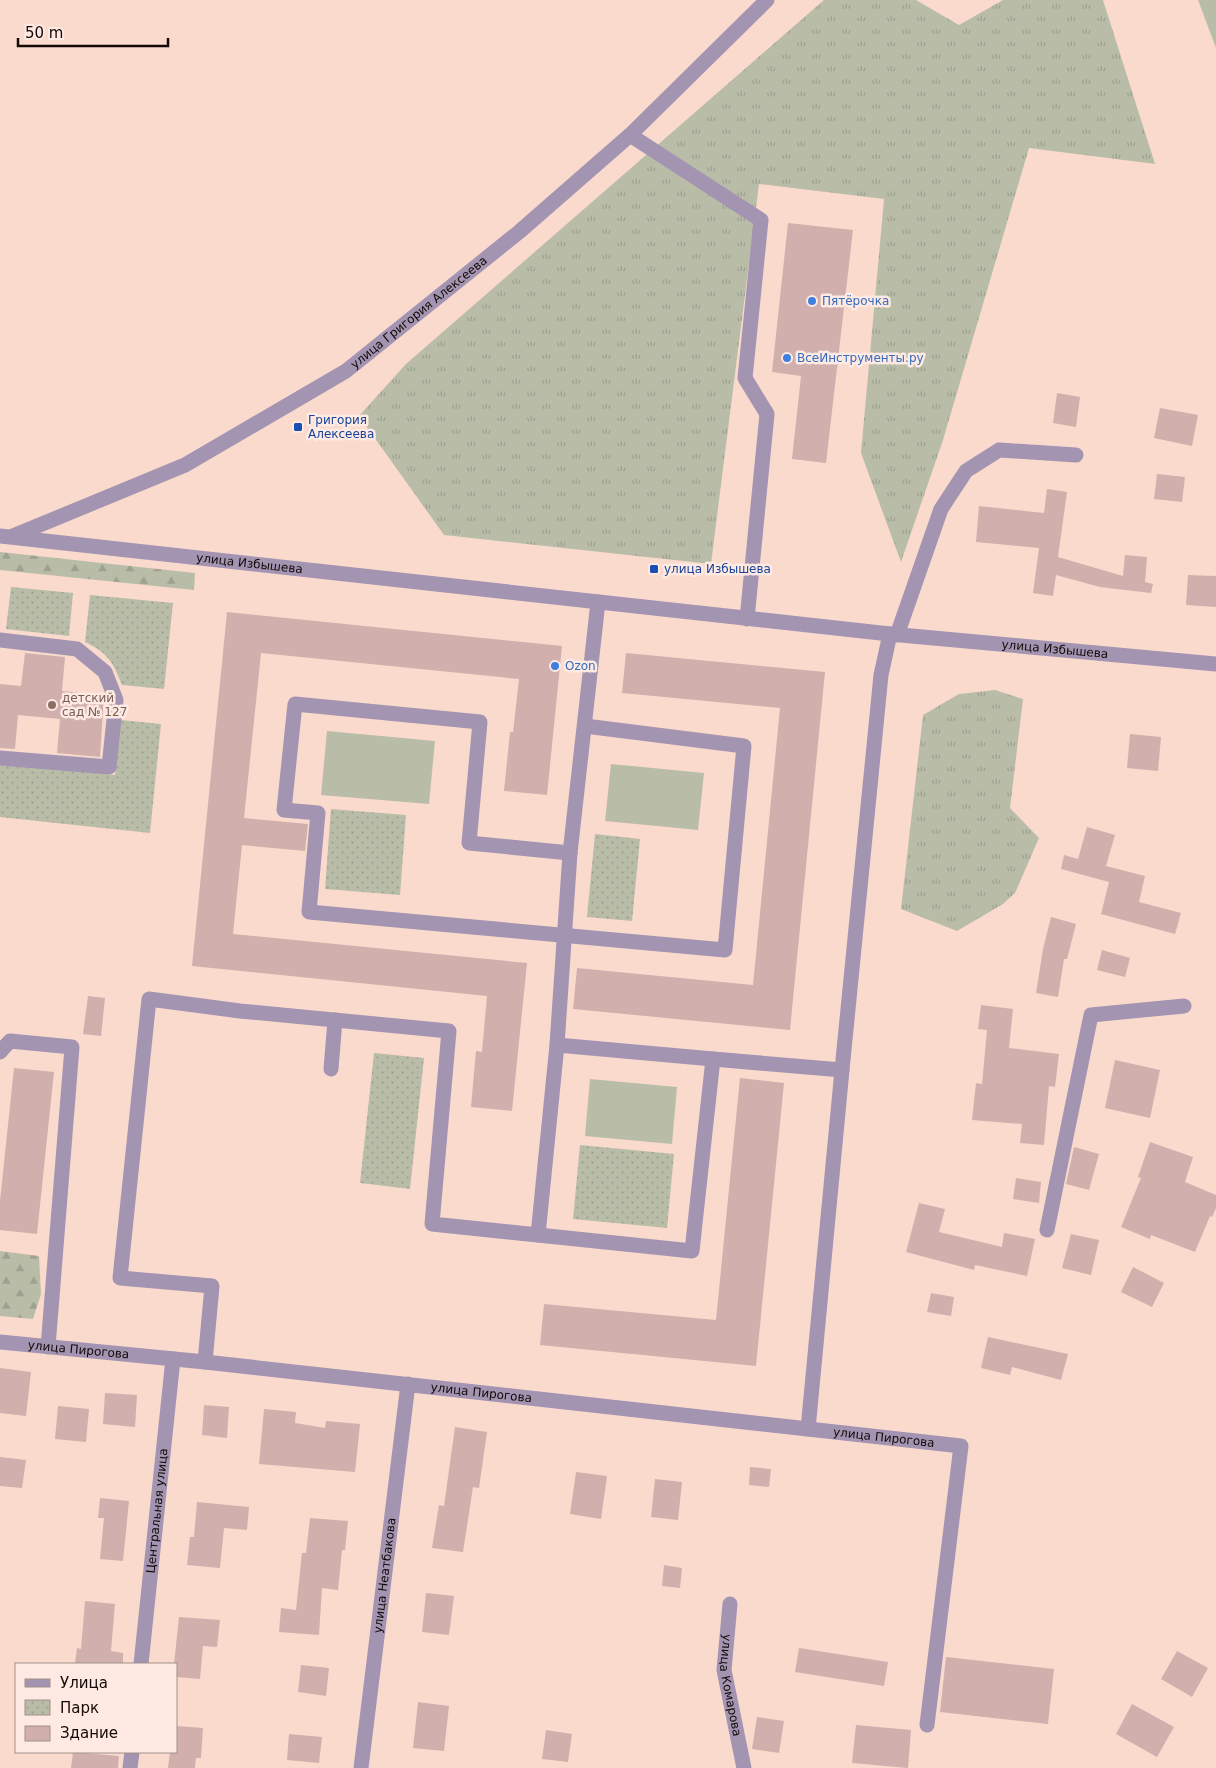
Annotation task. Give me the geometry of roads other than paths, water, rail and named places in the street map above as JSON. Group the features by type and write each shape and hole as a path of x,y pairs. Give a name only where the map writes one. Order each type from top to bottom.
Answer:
{"street":[{"name":"улица Григория Алексеева","path":"6,536 184,465 346,371 519,232 630,135 768,0"},
{"path":"630,135 761,220 745,378 767,414 747,619"},
{"path":"808,1429 880,674 893,634 941,509 966,471 998,450 1076,455"},
{"name":"улица Избышева","path":"6,536 747,619 1216,664"},
{"path":"538,1235 557,1045 570,853 598,602"},
{"path":"0,640 77,649 105,672 116,700 109,767 0,758"},
{"path":"570,853 469,843 480,722 295,704 284,810 318,812 309,912 565,937 725,950 744,746 585,726"},
{"path":"205,1362 212,1286 120,1278 148,999 449,1031 432,1224 692,1251 713,1059"},
{"path":"1047,1230 1091,1015 1184,1006"},
{"path":"331,1069 335,1020"},
{"path":"0,1052 10,1041 72,1047 48,1347"},
{"path":"557,1045 842,1070"},
{"name":"улица Пирогова","path":"0,1342 205,1362 961,1446 927,1725"},
{"name":"Центральная улица","path":"141,1663 173,1359"},
{"name":"улица Неатбакова","path":"361,1768 408,1384"},
{"name":"улица Комарова","path":"730,1604 724,1670 744,1768"},
{"path":"130,1768 132,1753"}],"place":[{"name":"Пятёрочка","path":"812,301"},
{"name":"ВсеИнструменты.ру","path":"787,358"},
{"name":"Григория Алексеева","path":"298,427"},
{"name":"улица Избышева","path":"654,569"},
{"name":"Ozon","path":"555,666"},
{"name":"детский сад № 127","path":"52,705"}]}
